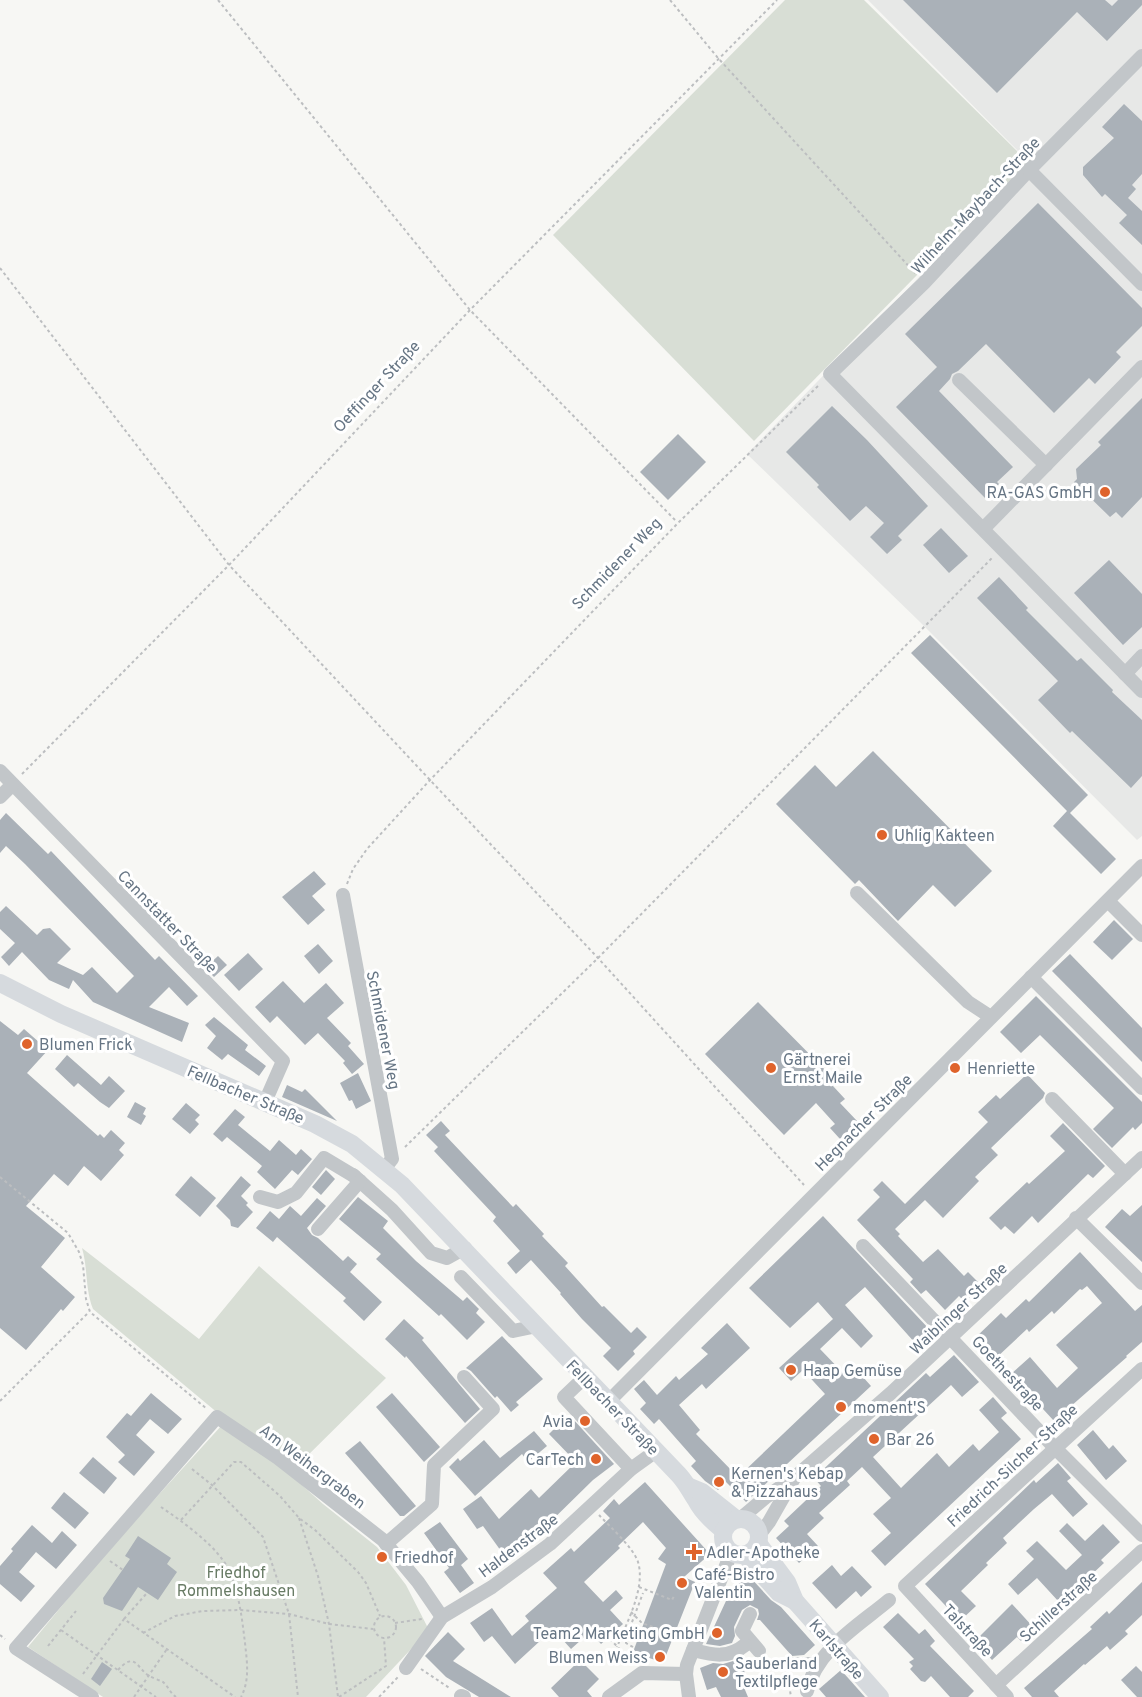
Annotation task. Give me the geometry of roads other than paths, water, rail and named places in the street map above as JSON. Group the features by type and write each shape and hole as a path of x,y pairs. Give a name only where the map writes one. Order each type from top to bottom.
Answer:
{"main road":[{"name":"Fellbacher Straße","path":"0,982 61,1014 315,1124 388,1164 608,1402 690,1487 702,1492 733,1522 753,1523 748,1547"},
{"path":"733,1522 722,1537 725,1546 748,1547"},
{"name":"Karlstraße","path":"748,1547 779,1593 795,1601 880,1697"}],"street":[{"name":"Wilhelm-Maybach-Straße","path":"984,528 830,374 924,283 1029,171 1142,56"},
{"path":"1029,171 1142,284"},
{"path":"1142,367 984,528 1142,691"},
{"path":"959,381 1046,465"},
{"path":"1125,674 1142,656"},
{"name":"Cannstatter Straße","path":"0,771 283,1061 265,1102"},
{"path":"0,797 12,785"},
{"name":"Hegnacher Straße","path":"608,1402 1142,866"},
{"path":"857,892 968,1002 991,1017"},
{"name":"Schmidener Weg","path":"343,895 388,1164"},
{"path":"1108,901 1142,935"},
{"path":"1031,977 1142,1088"},
{"path":"1052,1099 1125,1173"},
{"path":"260,1197 278,1202 296,1193 324,1158 356,1177 392,1210 431,1253 447,1258 465,1248"},
{"name":"Waiblinger Straße","path":"733,1522 794,1478 951,1337 1142,1158"},
{"path":"318,1229 356,1177"},
{"path":"1076,1218 1142,1283"},
{"name":"Goethestraße","path":"863,1246 1055,1448 1142,1535"},
{"path":"461,1277 513,1331 537,1326"},
{"name":"Friedrich-Silcher-Straße","path":"905,1586 1142,1369"},
{"path":"386,1544 432,1504 434,1465 493,1409 464,1377"},
{"path":"585,1377 564,1396 631,1469"},
{"name":"Am Weihergraben","path":"92,1697 16,1648 215,1415 278,1458 386,1544 418,1582 442,1617"},
{"name":"Haldenstraße","path":"407,1668 442,1617 492,1587 550,1544 631,1469 656,1451"},
{"name":"Waiblinger Straße","path":"689,1697 686,1674 693,1650 748,1547 769,1522 794,1478"},
{"name":"Schillerstraße","path":"996,1684 1142,1551"},
{"name":"Talstraße","path":"905,1586 1007,1697"},
{"path":"807,1691 817,1664 835,1645 889,1600"},
{"path":"750,1614 742,1631 759,1651"},
{"path":"693,1650 720,1656 731,1654 745,1645"},
{"path":"795,1664 817,1664"},
{"path":"609,1697 642,1673 686,1674"}],"place":[{"name":"RA-GAS GmbH","path":"1105,492"},
{"name":"Uhlig Kakteen","path":"882,835"},
{"name":"Blumen Frick","path":"27,1044"},
{"name":"Gärtnerei Ernst Maile","path":"771,1068"},
{"name":"Henriette","path":"955,1068"},
{"name":"Haap Gemüse","path":"791,1370"},
{"name":"moment'S","path":"841,1407"},
{"name":"Avia","path":"585,1421"},
{"name":"Bar 26","path":"874,1439"},
{"name":"CarTech","path":"596,1459"},
{"name":"Kernen's Kebap & Pizzahaus","path":"719,1482"},
{"name":"Adler-Apotheke","path":"694,1552"},
{"name":"Friedhof","path":"382,1557"},
{"name":"Café-Bistro Valentin","path":"682,1583"},
{"name":"Team2 Marketing GmbH","path":"717,1633"},
{"name":"Blumen Weiss","path":"660,1657"},
{"name":"Sauberland Textilpflege","path":"723,1672"}],"park label":[{"name":"Friedhof Rommelshausen","path":"236,1581"}]}
